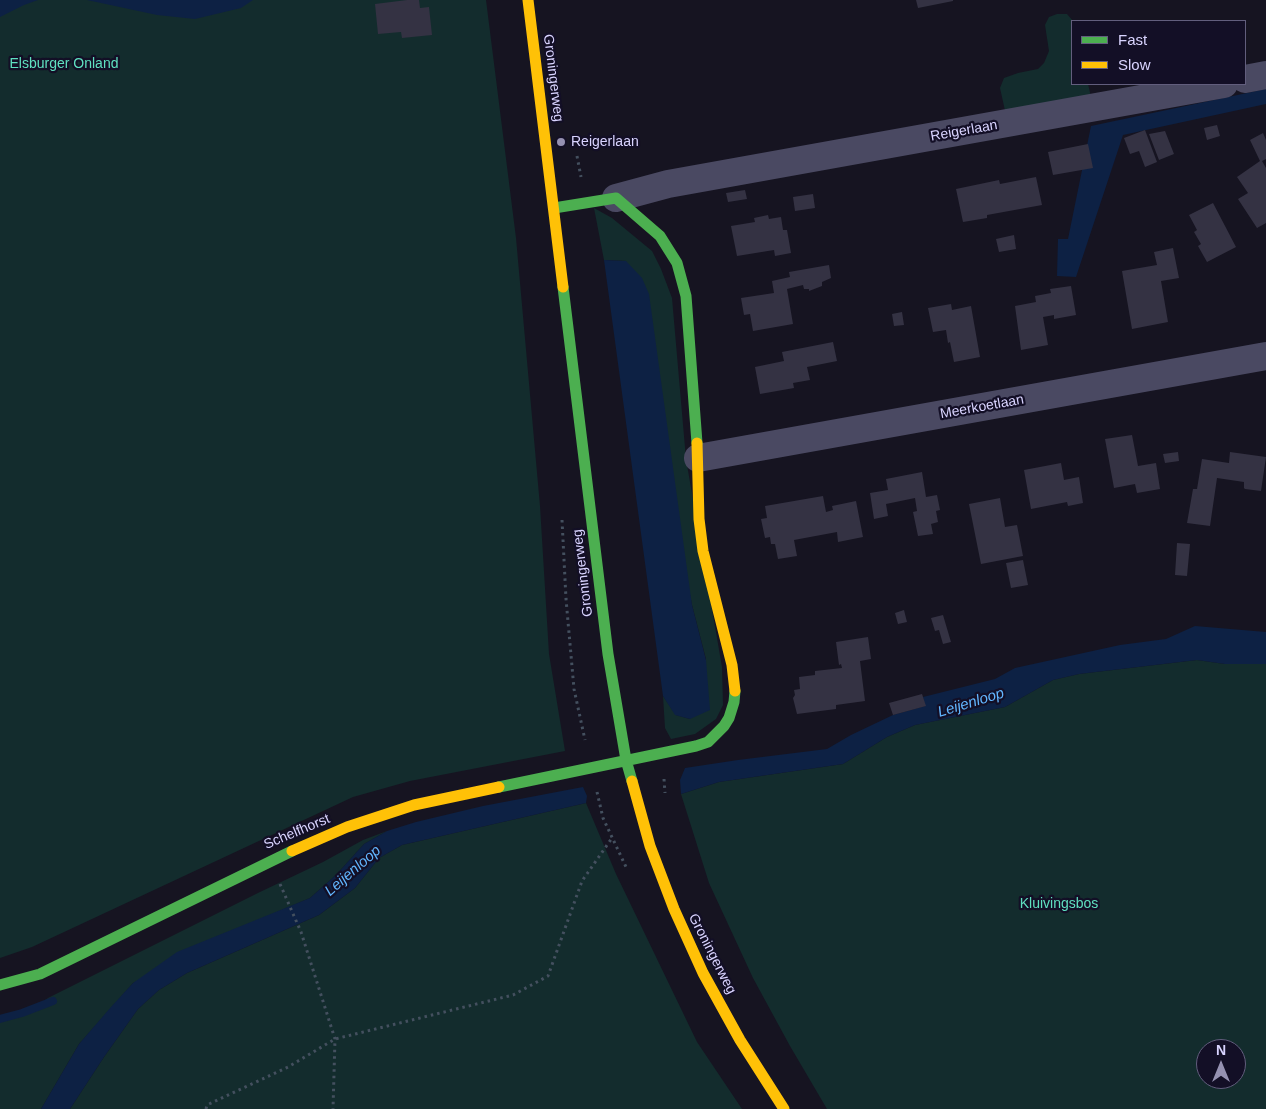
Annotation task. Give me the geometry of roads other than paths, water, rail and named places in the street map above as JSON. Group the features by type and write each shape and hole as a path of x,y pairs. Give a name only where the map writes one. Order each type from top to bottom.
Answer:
{"street":[{"name":"Groningerweg","path":"528,0 608,654 626,760 650,846 674,910 703,973 740,1040 784,1109"},
{"path":"1246,80 1266,75"},
{"name":"Reigerlaan","path":"616,198 668,184 1218,85"},
{"path":"554,208 616,198 660,236 677,263 686,296 698,458 699,519 702,551 732,665 735,688 734,702 729,718 724,726 708,742 626,760"},
{"name":"Meerkoetlaan","path":"698,458 1266,355"},
{"name":"Schelfhorst","path":"0,985 40,974 270,860 347,827 414,806 626,760"}],"water":[{"path":"0,0 38,0 0,17"},
{"path":"87,0 253,0 241,8 195,19 157,15"},
{"path":"1266,89 1266,104 1123,135 1076,277 1057,276 1058,239 1068,239 1091,126"},
{"path":"604,260 626,261 642,278 649,294 692,605 706,660 710,710 690,719 675,715 663,696"},
{"path":"1195,626 1266,632 1266,664 1225,664 1197,660 1079,674 1053,680 1005,707 915,725 887,737 843,764 719,782 681,794 680,780 685,768 827,749 893,715 925,706 923,697 995,679 1015,668 1120,645 1166,639"},
{"path":"583,787 587,796 586,803 402,845 379,858 355,888 319,915 187,973 159,990 138,1009 70,1109 41,1109 79,1044 111,1007 133,983 177,952 310,898 336,875 364,844 387,831 483,806"}],"waterway":[{"name":"Leijenloop","path":"0,1019 53,1001"}],"place":[{"name":"Reigerlaan","path":"561,142"}],"park label":[{"name":"Elsburger Onland","path":"64,64"},
{"name":"Kluivingsbos","path":"1059,904"}]}
